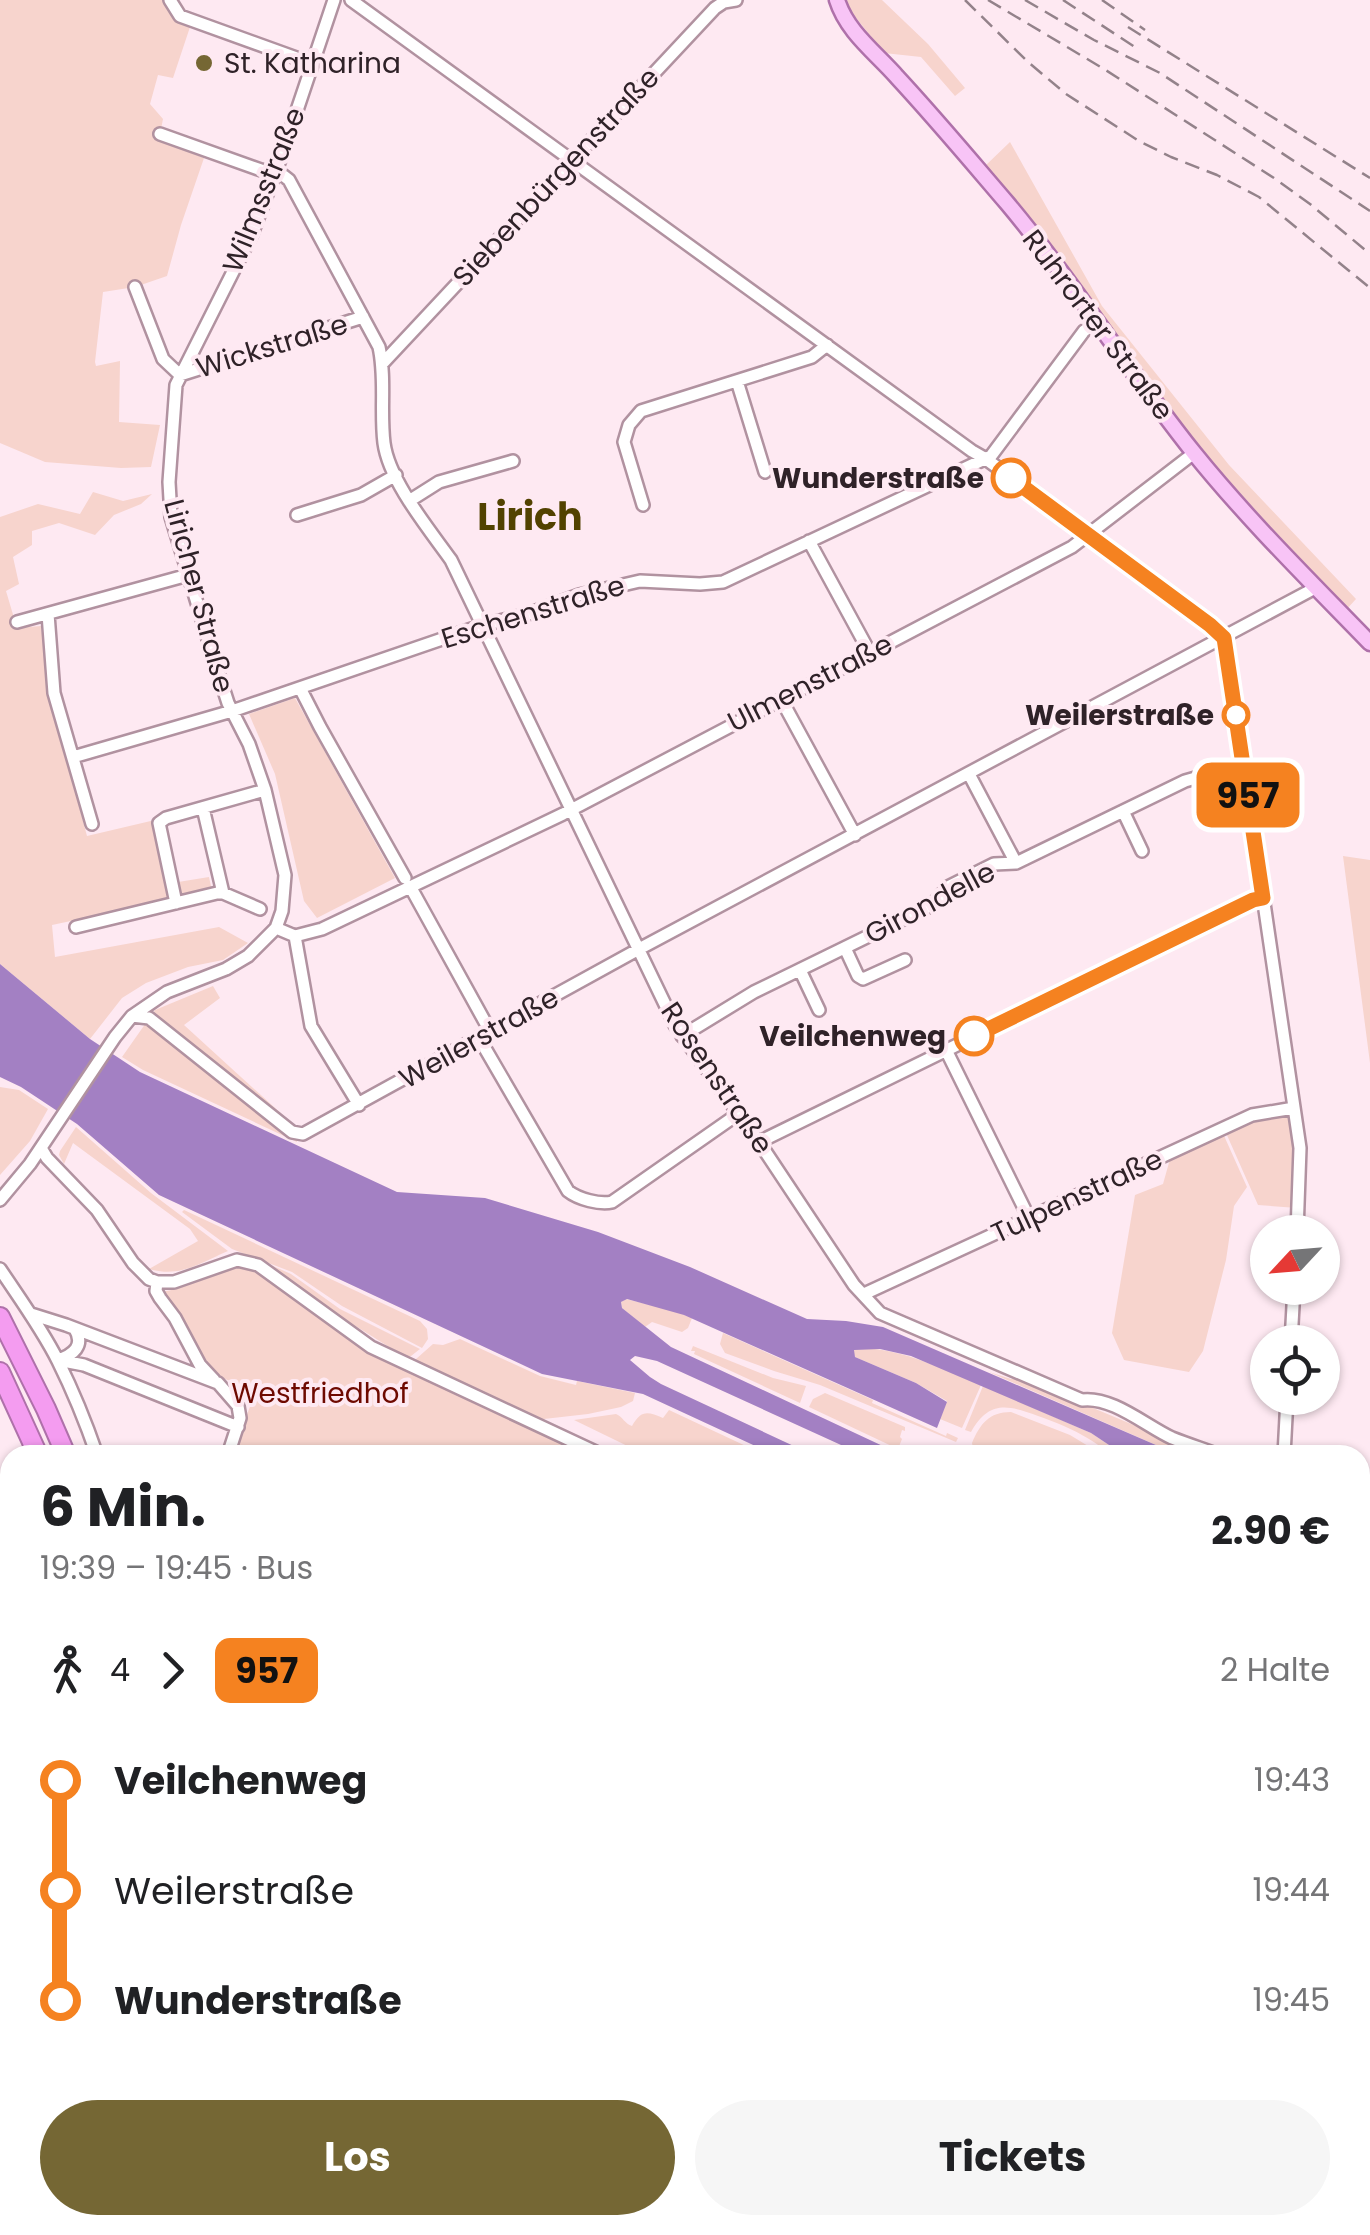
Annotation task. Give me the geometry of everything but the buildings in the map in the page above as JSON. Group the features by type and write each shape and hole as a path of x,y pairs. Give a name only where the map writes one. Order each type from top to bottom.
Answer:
{"highway":[{"path":"0,1317 62,1445"},
{"path":"0,1372 33,1445"}],"main road":[{"name":"Ruhrorter Straße","path":"837,0 853,30 1022,221 1194,453 1370,642"}],"street":[{"path":"170,0 180,16 313,64"},
{"name":"Wilmsstraße","path":"180,374 247,245 334,0"},
{"path":"351,0 972,452 986,458 1224,638 1301,1160 1298,1215"},
{"name":"Siebenbürgenstraße","path":"382,364 715,8 736,0"},
{"path":"160,134 274,173"},
{"name":"Rosenstraße","path":"274,173 289,180 379,347 384,443 396,475 451,560 682,1036 759,1142 854,1285 880,1312 1082,1400 1094,1398 1192,1445"},
{"path":"134,287 163,359 180,374"},
{"name":"Wickstraße","path":"180,374 363,317"},
{"name":"Eschenstraße","path":"73,757 232,712 483,625 627,582 723,582 993,454 1084,331 1097,322"},
{"path":"643,506 624,442 628,426 641,411 812,357 828,346"},
{"name":"Liricher Straße","path":"180,374 174,395 171,517 224,692 265,790 285,875 282,911 276,928"},
{"path":"737,381 765,472"},
{"name":"Ulmenstraße","path":"295,936 322,929 408,883 570,808 1072,547 1194,453"},
{"path":"410,501 439,482 514,461"},
{"path":"297,514 361,495 396,475"},
{"path":"809,540 870,653"},
{"path":"17,622 188,575"},
{"name":"Weilerstraße","path":"132,1016 148,1018 296,1134 303,1134 1316,587"},
{"path":"48,614 54,693 92,824"},
{"path":"300,688 408,883 568,1191 608,1204 738,1114"},
{"path":"781,699 855,835"},
{"name":"Girondelle","path":"682,1036 754,992 932,905 948,886 994,864 1016,863 1191,779 1244,770"},
{"name":"Girondelle","path":"968,774 1016,863"},
{"path":"176,903 159,823 265,790"},
{"path":"203,808 223,892"},
{"path":"1123,811 1142,851"},
{"path":"76,927 223,892 260,909"},
{"path":"759,1142 1263,898"},
{"path":"0,1200 41,1148 132,1016 167,992 236,964 276,928 295,936 310,1026 359,1104"},
{"name":"Girondelle","path":"844,948 862,980 905,960"},
{"path":"800,970 819,1010"},
{"path":"946,1050 1029,1218"},
{"name":"Tulpenstraße","path":"864,1294 1252,1115 1294,1108"},
{"path":"41,1148 97,1210 138,1270 158,1282 183,1280 237,1260 258,1265 371,1347 581,1445"},
{"path":"0,1269 58,1360 93,1445"},
{"path":"158,1282 156,1292 200,1365 238,1406 240,1418 232,1445"},
{"path":"31,1314 219,1384"},
{"path":"58,1360 72,1355 77,1348 80,1340 76,1328"},
{"path":"58,1360 84,1365 238,1427"},
{"path":"1285,1445 1286,1415"}],"green space":[{"path":"0,0 166,0 176,18 190,27 173,78 158,75 150,104 163,119 160,134 165,143 204,158 167,276 103,292 95,362 96,366 120,361 119,422 160,425 151,467 45,462 0,443"},
{"path":"847,0 882,0 928,44 965,88 955,96 921,57 884,53 845,4"},
{"path":"1010,142 1102,306 1229,465 1356,599 1346,610 1199,448 985,166"},
{"path":"93,492 123,501 152,494 141,504 114,515 95,535 59,523 32,531 32,545 13,557 19,584 6,591 17,628 41,626 52,705 87,836 155,820 172,883 209,877 212,891 52,925 55,957 219,927 248,943 223,960 188,967 146,983 122,998 90,1039 0,964 0,517 38,504 80,514"},
{"path":"295,698 395,878 317,918 304,901 275,774 249,714"},
{"path":"1343,856 1370,860 1370,1063"},
{"path":"213,986 220,998 184,1025 297,1128 297,1142 122,1057 155,1010"},
{"path":"0,1087 19,1090 48,1109 30,1141 0,1175"},
{"path":"1292,1112 1298,1148 1297,1208 1258,1205 1226,1133 1258,1117"},
{"path":"76,1127 151,1193 228,1251 180,1270 149,1269 198,1241 190,1229 73,1143 64,1164 60,1151"},
{"path":"1221,1129 1247,1187 1234,1206 1226,1260 1203,1351 1189,1372 1124,1360 1112,1333 1135,1195 1163,1184 1172,1152"},
{"path":"184,1210 420,1321 427,1329 428,1339 422,1348 342,1306 292,1272 232,1249"},
{"path":"244,1256 291,1274 340,1309 420,1349 405,1357"},
{"name":"Westfriedhof","path":"233,1269 255,1271 276,1282 330,1326 388,1359 569,1445 235,1445 257,1389 244,1383 241,1391 234,1388 235,1383 204,1366 159,1292"},
{"path":"626,1299 692,1318 682,1332 652,1322 645,1327 622,1308 621,1302"},
{"path":"723,1333 873,1400 872,1403 958,1438 956,1442 820,1385 725,1353 720,1344"},
{"path":"460,1339 540,1376 635,1393 633,1401 588,1414 535,1420 417,1364 416,1359 433,1344"},
{"path":"693,1346 773,1378 806,1386 800,1403 694,1354"},
{"path":"855,1349 909,1356 981,1385 962,1428 940,1419 947,1401 855,1357"},
{"path":"989,1372 1024,1379 1181,1445 1156,1445"},
{"path":"983,1386 1091,1433 1109,1445 1098,1445 1057,1423 1008,1408 992,1410 971,1432 965,1430"},
{"path":"825,1393 905,1427 900,1445 890,1445 809,1407 813,1399"},
{"path":"669,1410 744,1445 625,1445 574,1420 616,1414 632,1426 638,1417 649,1413 663,1418"},
{"path":"1011,1412 1086,1445 972,1445 982,1425 997,1414"}],"shaded area":[{"path":"0,964 90,1039 140,1072 397,1192 485,1198 598,1232 690,1267 807,1319 883,1327 1156,1445 1109,1445 1091,1433 911,1356 880,1349 854,1350 855,1357 916,1383 947,1402 937,1428 684,1315 627,1299 621,1302 622,1308 671,1347 881,1445 841,1445 657,1361 635,1356 630,1360 661,1384 792,1445 753,1445 643,1394 542,1374 159,1195 77,1124 0,1077"}],"railway":[{"path":"965,0 1066,94 1139,141 1259,197 1370,288"},
{"path":"988,0 1274,178 1370,254"},
{"path":"1025,0 1160,73 1370,211"},
{"path":"1063,0 1138,49"},
{"path":"1102,0 1145,30"},
{"path":"1128,27 1370,178"}],"bus line":[{"name":"957","path":"974,1036 1263,898 1224,638 1011,478"}],"place":[{"name":"St. Katharina","path":"204,63"},
{"name":"Wunderstraße","path":"1011,478"},
{"name":"Weilerstraße","path":"1236,715"},
{"name":"Veilchenweg","path":"974,1036"}],"district":[{"name":"Lirich","path":"530,516"}]}
